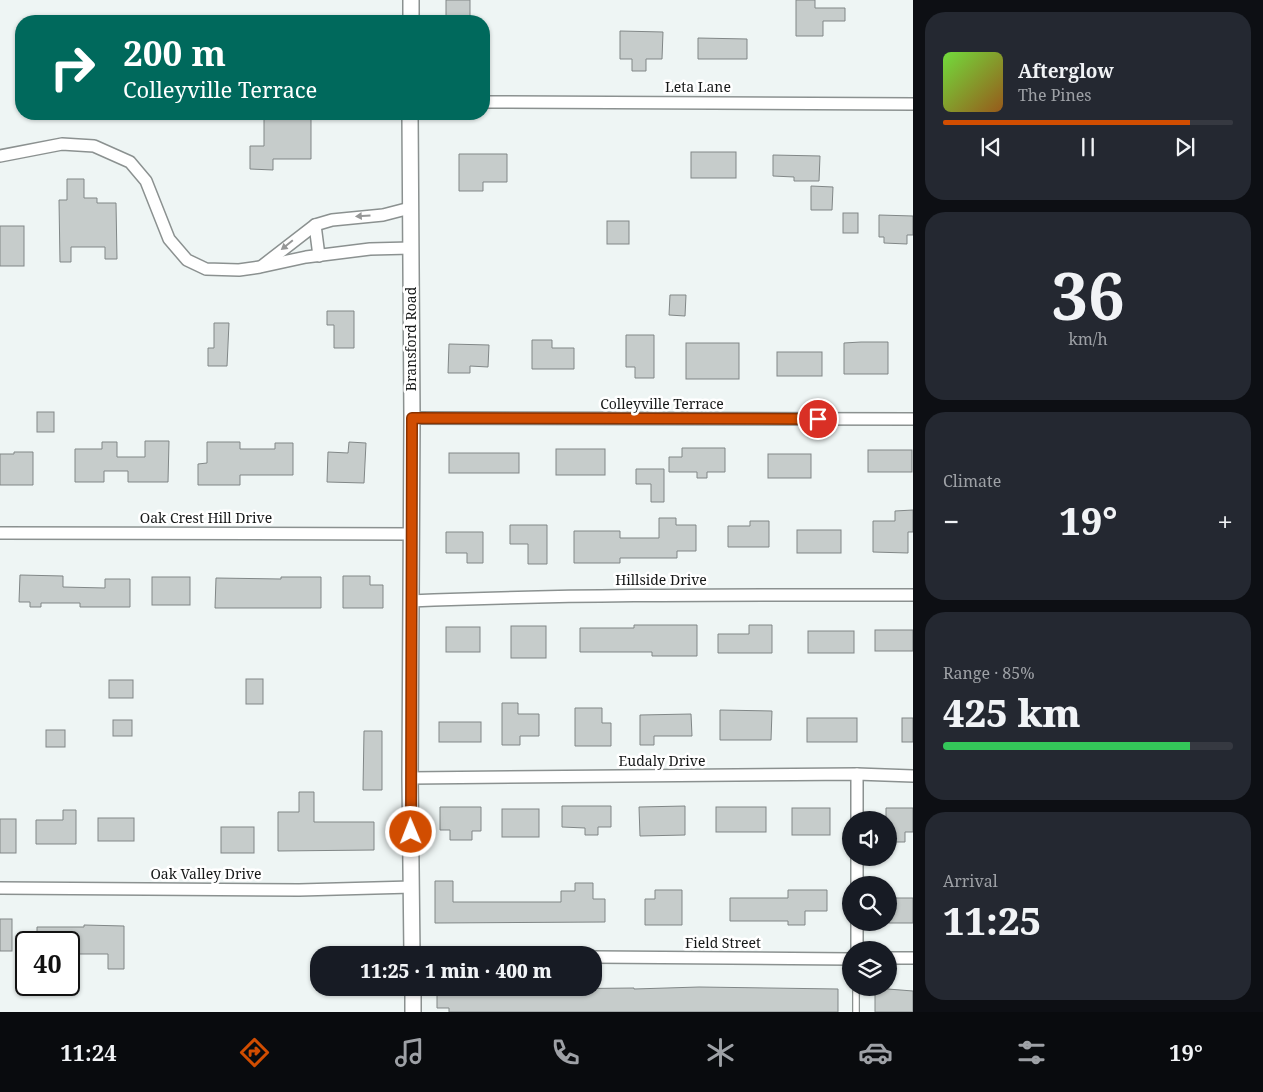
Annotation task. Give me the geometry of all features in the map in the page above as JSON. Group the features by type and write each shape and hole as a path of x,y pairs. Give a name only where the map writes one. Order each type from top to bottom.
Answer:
{"street":[{"path":"411,0 411,15"},
{"name":"Leta Lane","path":"490,102 913,104"},
{"name":"Bransford Road","path":"410,120 412,418 410,778 412,946"},
{"path":"0,156 62,144 94,146 130,162 146,181 169,239 187,260 206,269 240,270 260,268 319,256 370,249 411,248"},
{"path":"260,268 315,225 332,220 383,214 410,208"},
{"path":"315,225 319,256"},
{"name":"Colleyville Terrace","path":"412,418 913,419"},
{"name":"Oak Crest Hill Drive","path":"0,533 411,534"},
{"name":"Hillside Drive","path":"410,601 525,596 682,594 913,595"},
{"path":"857,774 857,811"},
{"name":"Eudaly Drive","path":"410,778 857,774 913,776"},
{"name":"Oak Valley Drive","path":"0,888 300,890 412,888"},
{"name":"Field Street","path":"602,957 842,959"},
{"path":"897,958 913,958"},
{"path":"413,996 413,1012"}],"lane":[{"path":"856,996 856,1012"}],"building":[{"path":"446,0 470,0 470,15 446,15"},
{"path":"796,0 815,0 815,8 845,8 845,21 823,21 823,36 796,36"},
{"path":"620,31 663,32 662,59 646,59 646,71 632,71 632,59 620,59"},
{"path":"698,38 747,39 747,59 698,59"},
{"path":"264,120 311,120 311,159 273,159 273,170 250,169 250,146 264,146"},
{"path":"691,152 736,152 736,178 691,178"},
{"path":"459,154 507,154 507,182 483,182 483,191 459,191"},
{"path":"773,155 820,156 819,181 794,181 794,177 773,176"},
{"path":"67,179 84,179 84,198 97,198 97,203 116,203 117,259 105,259 105,247 71,247 71,262 60,262 59,200 67,200"},
{"path":"811,186 833,187 832,210 811,210"},
{"path":"843,213 858,213 858,233 843,233"},
{"path":"879,215 913,216 913,235 907,235 907,244 884,243 884,237 879,237"},
{"path":"607,221 629,221 629,244 607,244"},
{"path":"0,226 24,226 24,266 0,266"},
{"path":"670,295 686,295 685,316 669,315"},
{"path":"327,311 354,311 354,348 334,348 334,325 327,325"},
{"path":"214,323 229,323 227,366 208,366 208,348 214,348"},
{"path":"626,335 654,335 654,378 635,378 635,367 626,367"},
{"path":"532,340 552,340 552,348 574,348 574,369 532,369"},
{"path":"888,342 888,374 844,374 844,343"},
{"path":"686,343 739,343 739,379 686,379"},
{"path":"449,344 489,345 488,367 470,366 470,373 448,373"},
{"path":"777,352 822,352 822,376 777,376"},
{"path":"37,412 54,412 54,432 37,432"},
{"path":"145,441 169,441 168,482 128,482 128,471 104,471 104,482 75,482 75,449 102,449 102,442 117,442 117,457 145,457"},
{"path":"207,442 240,442 240,449 275,449 275,443 293,443 293,475 240,475 240,485 198,485 198,464 207,463"},
{"path":"349,442 366,443 364,483 327,482 328,452 348,453"},
{"path":"682,448 725,448 725,472 707,472 707,478 697,478 697,472 669,472 669,457 682,457"},
{"path":"556,449 605,449 605,475 556,475"},
{"path":"868,450 912,450 912,472 868,472"},
{"path":"14,452 33,452 33,485 0,485 0,454 14,454"},
{"path":"449,453 519,453 519,473 449,473"},
{"path":"768,454 811,454 811,478 768,478"},
{"path":"636,469 664,469 664,502 651,502 651,484 636,484"},
{"path":"913,510 913,532 908,532 908,553 873,552 873,521 895,521 895,511"},
{"path":"659,518 676,518 676,525 696,525 696,551 677,551 677,558 620,558 620,563 574,563 574,531 620,531 620,538 659,538"},
{"path":"750,521 769,521 769,547 728,547 728,526 750,526"},
{"path":"510,525 547,525 547,564 528,564 528,544 510,544"},
{"path":"797,530 841,530 841,553 797,553"},
{"path":"446,532 483,532 483,563 467,563 467,553 446,553"},
{"path":"20,575 63,576 63,587 105,588 105,579 130,579 130,607 80,607 80,603 41,603 41,607 30,607 30,602 19,602"},
{"path":"343,576 370,576 370,585 383,585 383,608 343,608"},
{"path":"152,577 190,577 190,605 152,605"},
{"path":"281,577 321,577 321,608 215,608 216,578 281,579"},
{"path":"634,625 697,625 697,656 652,656 652,652 580,652 580,628 634,628"},
{"path":"749,625 772,625 772,653 718,653 718,634 749,634"},
{"path":"511,626 546,626 546,658 511,658"},
{"path":"446,627 480,627 480,652 446,652"},
{"path":"875,630 913,630 913,651 875,651"},
{"path":"808,631 854,631 854,653 808,653"},
{"path":"246,679 263,679 263,704 246,704"},
{"path":"109,680 133,680 133,698 109,698"},
{"path":"502,703 518,703 518,714 539,714 539,736 520,736 520,745 502,745"},
{"path":"575,708 602,708 602,723 611,723 611,746 575,746"},
{"path":"720,710 772,711 771,740 720,740"},
{"path":"691,714 692,736 654,736 654,745 640,745 640,715"},
{"path":"807,718 857,718 857,742 807,742"},
{"path":"902,718 913,718 913,742 902,742"},
{"path":"113,720 132,720 132,736 113,736"},
{"path":"439,722 481,722 481,742 439,742"},
{"path":"46,730 65,730 65,747 46,747"},
{"path":"364,731 382,731 382,790 363,790"},
{"path":"299,792 314,792 314,822 374,822 374,850 278,851 278,812 299,812"},
{"path":"562,806 611,806 611,827 598,827 598,835 585,835 585,828 562,827"},
{"path":"685,806 685,835 640,836 639,807"},
{"path":"440,807 481,807 481,831 472,831 472,840 450,840 450,830 440,830"},
{"path":"716,807 766,807 766,832 716,832"},
{"path":"792,808 830,808 830,835 792,835"},
{"path":"886,808 913,808 913,832 905,832 905,842 897,842 897,811 886,811"},
{"path":"502,809 539,809 539,837 502,837"},
{"path":"63,810 76,810 76,844 36,844 36,820 63,820"},
{"path":"98,818 134,818 134,841 98,841"},
{"path":"0,819 16,819 16,853 0,853"},
{"path":"221,827 254,827 254,853 221,853"},
{"path":"435,881 453,881 453,902 561,902 561,891 575,891 575,883 593,883 593,899 605,899 605,922 435,923"},
{"path":"655,890 682,890 682,925 645,925 645,899 655,899"},
{"path":"788,890 827,890 827,911 805,911 805,925 788,925 788,921 730,921 730,898 788,898"},
{"path":"897,898 913,898 913,923 897,923"},
{"path":"0,919 12,919 12,951 0,951"},
{"path":"84,925 124,926 124,969 108,969 108,954 80,954 80,931 37,931 37,927 84,927"},
{"path":"699,987 838,989 838,1012 449,1012 449,1008 437,1008 437,996 602,996 602,988"},
{"path":"897,990 913,991 913,1012 875,1012 875,996 897,996"}],"route":[{"path":"411,832 410,601 412,418 818,419"}]}
